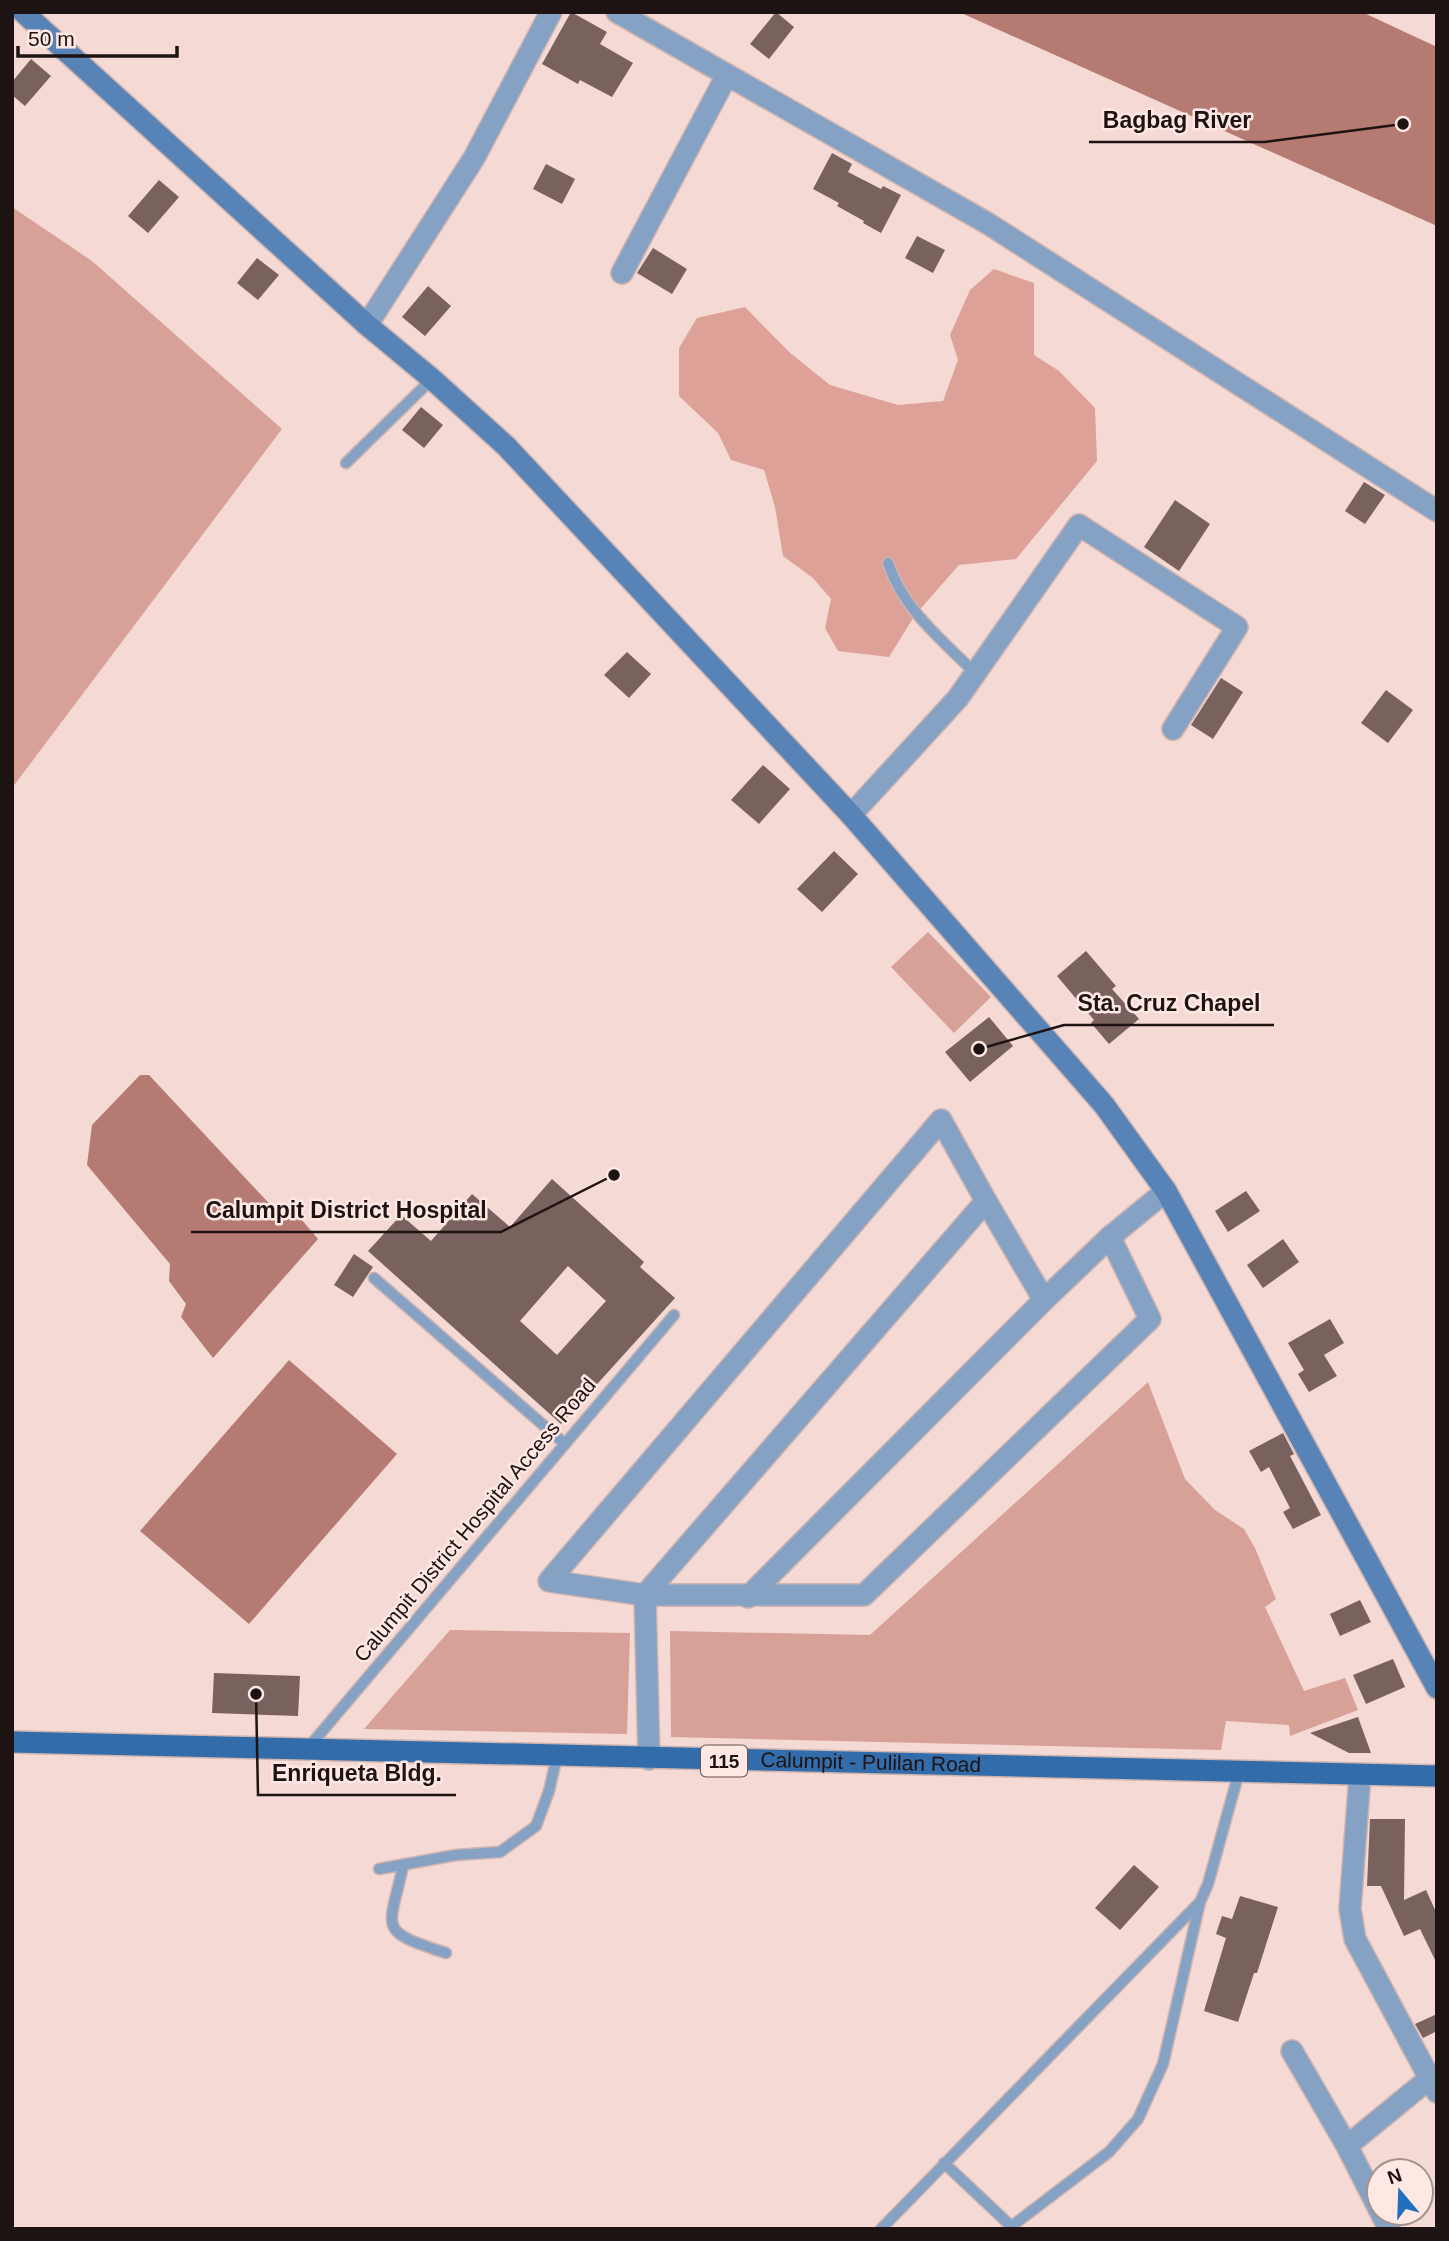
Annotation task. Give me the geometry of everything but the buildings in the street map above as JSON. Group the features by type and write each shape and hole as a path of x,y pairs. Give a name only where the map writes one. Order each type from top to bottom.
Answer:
{"main road":[{"name":"Calumpit - Pulilan Road","path":"12,1742 1437,1776"}],"street":[{"path":"23,12 367,326 432,379 506,446 851,815 1104,1105 1166,1191 1437,1688"},
{"path":"367,326 474,158 551,12"},
{"path":"617,12 987,223 1437,511"},
{"path":"622,273 727,75"},
{"path":"851,815 958,698 1079,524 1237,627 1173,729"},
{"path":"1044,1300 941,1120 549,1581 645,1595 864,1595 1150,1319 1111,1237"},
{"path":"748,1597 1044,1300 1111,1237 1166,1191"},
{"path":"649,1759 645,1595 986,1200"},
{"path":"1347,2146 1433,2085 1355,1939 1350,1909 1360,1775"},
{"path":"1292,2051 1365,2181"}],"lane":[{"path":"346,464 432,379"},
{"path":"888,563 893,580 909,607 976,674"},
{"path":"374,1278 565,1444"},
{"name":"Calumpit District Hospital Access Road","path":"306,1750 674,1315"},
{"path":"379,1869 456,1856 500,1852 536,1826 550,1791 557,1756"},
{"path":"944,2163 1009,2227 1109,2152 1138,2119 1163,2064 1200,1902 1208,1884 1239,1772"},
{"path":"403,1866 390,1919 395,1932 407,1940 446,1953"},
{"path":"881,2229 1200,1902"}],"shaded area":[{"path":"959,12 1362,12 1437,47 1437,226"},
{"path":"12,207 92,261 282,429 12,788"},
{"path":"994,269 1034,283 1034,355 1059,371 1095,408 1097,461 1016,559 959,565 915,615 889,657 838,651 825,628 831,599 813,578 783,556 775,507 764,470 731,460 718,433 679,396 679,348 697,318 745,307 789,352 830,385 898,405 943,401 958,360 950,335 970,290"},
{"path":"928,932 991,997 954,1033 891,967"},
{"path":"140,1075 149,1075 279,1214 296,1213 318,1239 213,1358 181,1317 186,1304 169,1281 170,1264 87,1165 92,1125"},
{"path":"289,1360 397,1454 249,1624 140,1531"},
{"path":"1148,1382 1185,1479 1215,1510 1244,1529 1255,1548 1276,1599 1265,1607 1304,1691 1345,1678 1358,1710 1290,1736 1289,1725 1226,1721 1221,1750 671,1737 670,1631 870,1635"},
{"path":"450,1630 630,1633 627,1734 364,1729"}],"place":[{"name":"Bagbag River","path":"1403,124"},
{"name":"Sta. Cruz Chapel","path":"979,1049"},
{"name":"Calumpit District Hospital","path":"614,1175"},
{"name":"Enriqueta Bldg.","path":"256,1694"}]}
